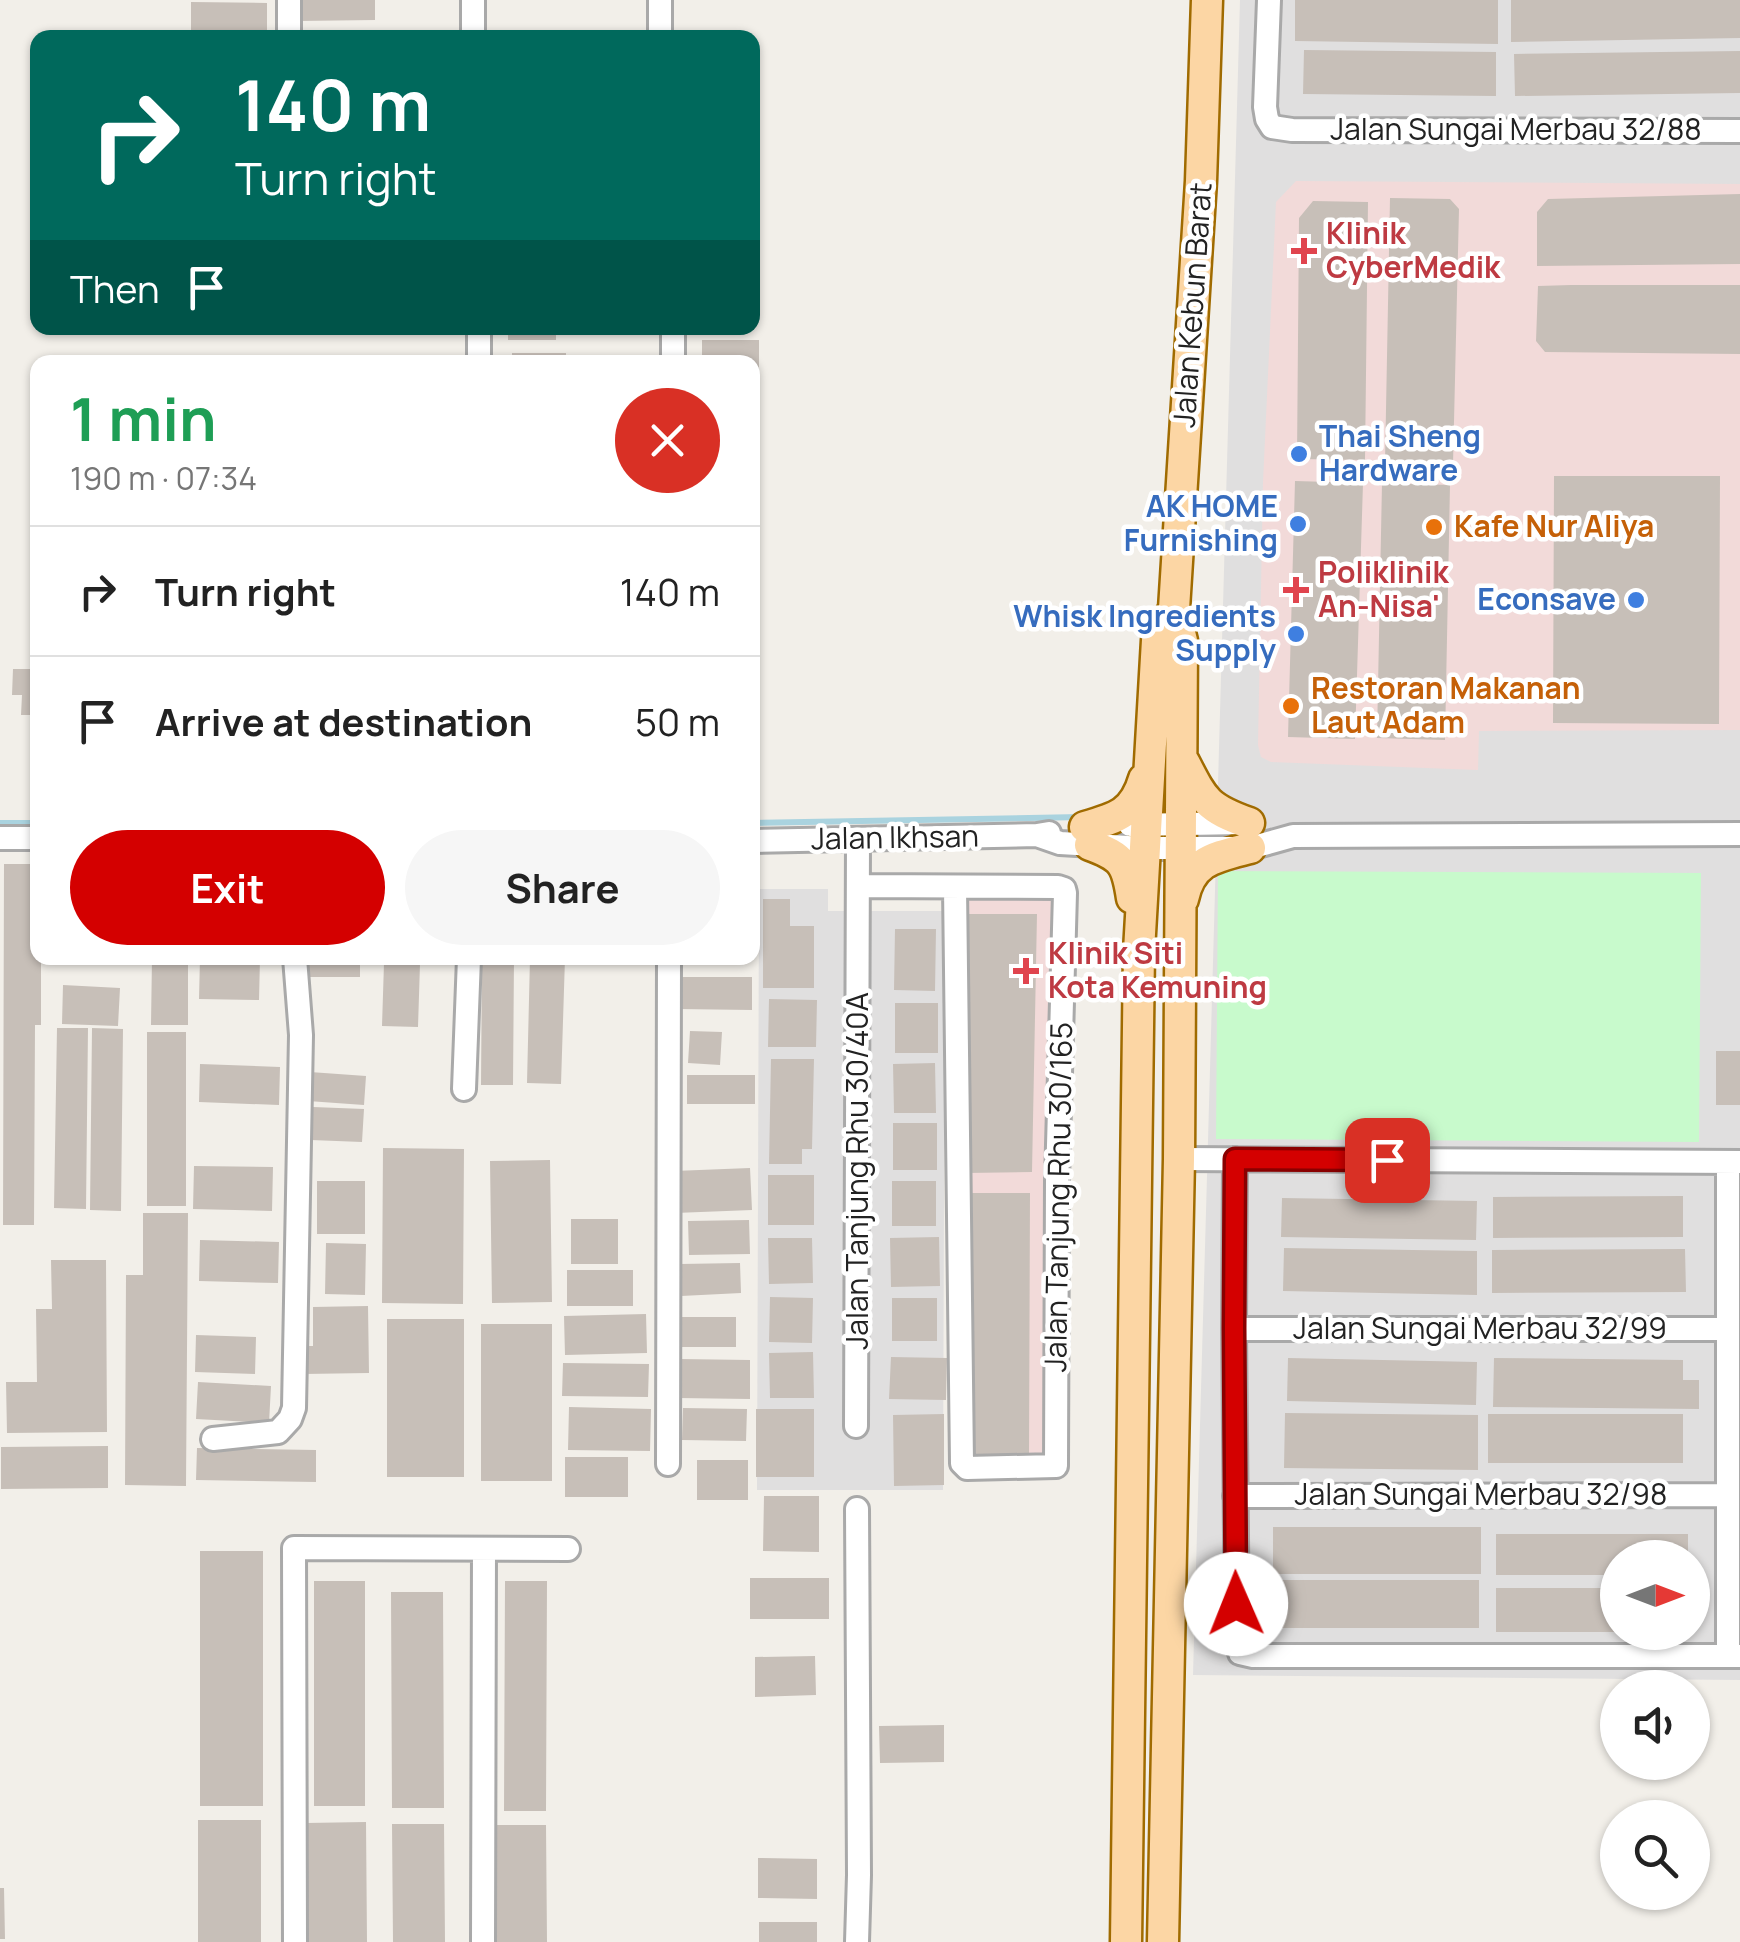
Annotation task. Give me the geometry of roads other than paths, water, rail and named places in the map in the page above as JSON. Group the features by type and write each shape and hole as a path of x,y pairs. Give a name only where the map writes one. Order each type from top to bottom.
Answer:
{"main road":[{"name":"Jalan Kebun Barat","path":"1163,1942 1179,1159 1182,642 1174,610 1201,181 1207,0"},
{"name":"Jalan Kebun Barat","path":"1139,951 1157,640 1174,610"},
{"path":"1126,1942 1139,951 1126,869 1117,856 1088,836 1128,810 1137,799 1144,783 1150,740"},
{"path":"1179,914 1186,882 1196,868 1226,854 1250,836 1204,798 1181,754"}],"street":[{"path":"288,0 289,30"},
{"path":"473,0 473,30"},
{"path":"660,0 660,30"},
{"name":"Jalan Sungai Merbau 32/88","path":"1269,0 1265,108 1272,127 1740,131"},
{"name":"Jalan Ikhsan","path":"760,841 1037,836 1060,844 1088,836 1740,834"},
{"path":"0,838 30,838"},
{"name":"Jalan Tanjung Rhu 30/40A","path":"856,1426 858,840"},
{"path":"858,886 955,887"},
{"name":"Jalan Tanjung Rhu 30/165","path":"955,887 1064,888 1056,1466 967,1468 962,1462 955,887"},
{"path":"213,1439 278,1432 290,1420 294,1408 301,1035 296,965"},
{"path":"464,1089 470,965"},
{"path":"668,1464 669,965"},
{"path":"1179,1159 1235,1159 1734,1162 1726,1328 1726,1495 1734,1656 1240,1653 1236,1640 1235,1159"},
{"name":"Jalan Sungai Merbau 32/99","path":"1234,1328 1726,1328"},
{"name":"Jalan Sungai Merbau 32/98","path":"1235,1496 1726,1495"},
{"path":"857,1510 857,1942"},
{"path":"294,1942 294,1548 568,1549"},
{"path":"482,1942 484,1550"}],"waterway":[{"path":"760,823 1081,817"},
{"path":"0,823 30,823"}],"place":[{"name":"Klinik CyberMedik","path":"1304,251"},
{"name":"Thai Sheng Hardware","path":"1299,454"},
{"name":"AK HOME Furnishing","path":"1298,524"},
{"name":"Kafe Nur Aliya","path":"1434,527"},
{"name":"Poliklinik An-Nisa'","path":"1296,590"},
{"name":"Econsave","path":"1636,600"},
{"name":"Whisk Ingredients Supply","path":"1296,634"},
{"name":"Restoran Makanan Laut Adam","path":"1291,706"},
{"name":"Klinik Siti Kota Kemuning","path":"1026,971"}]}
